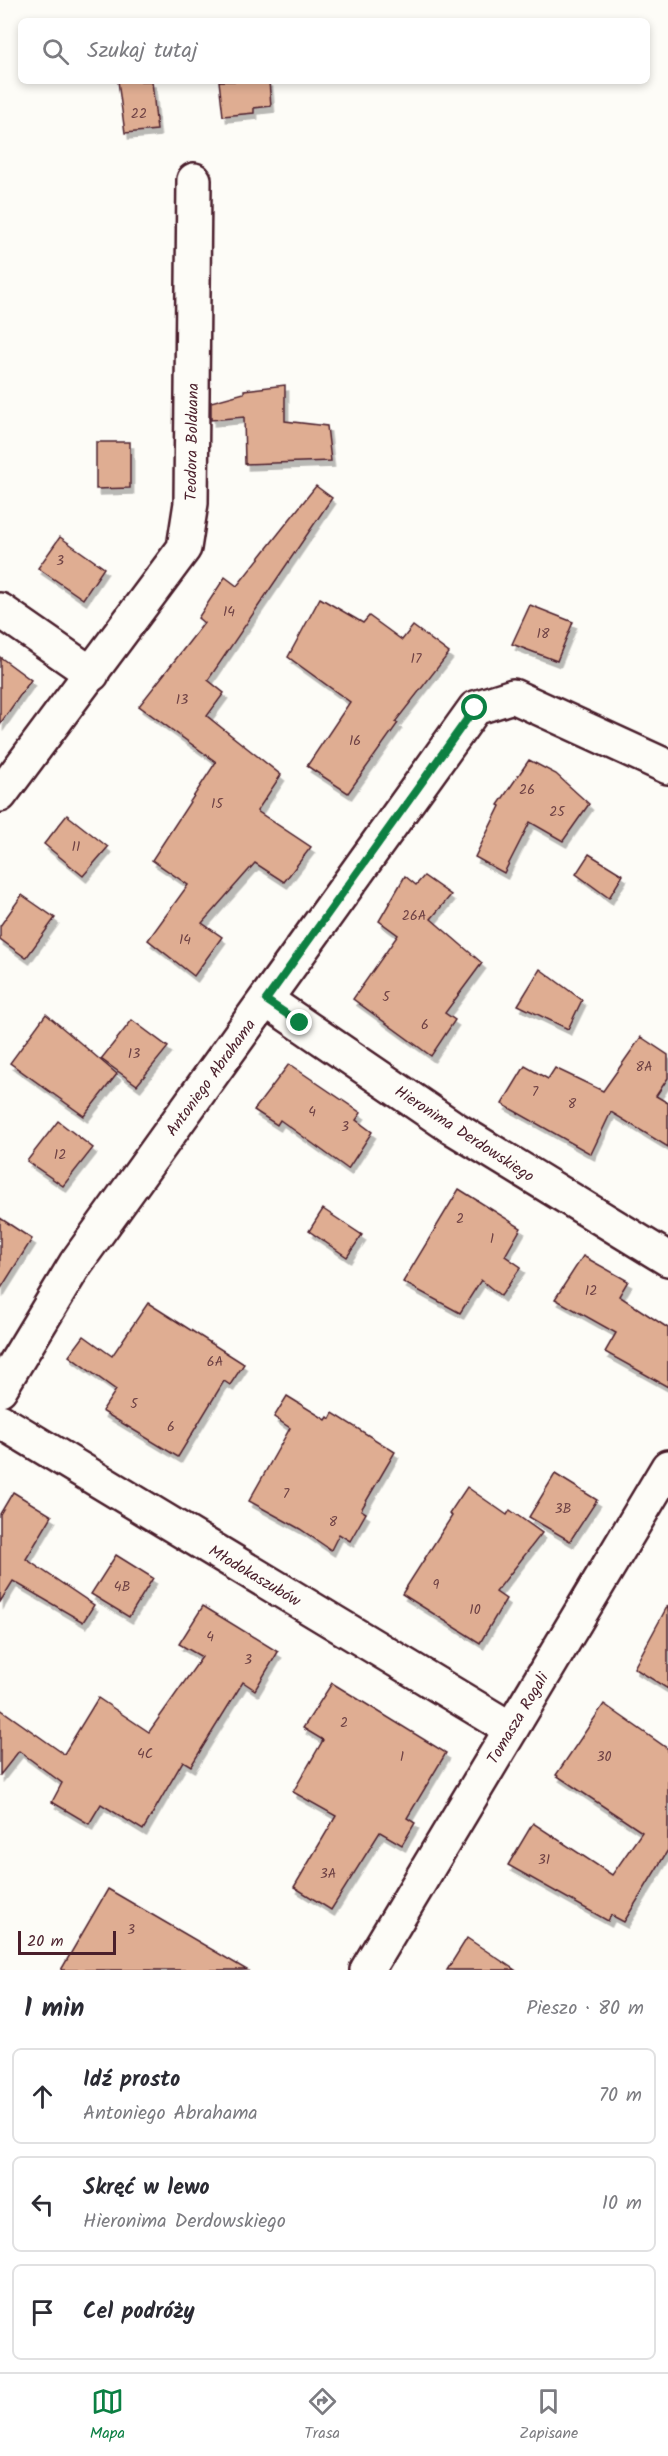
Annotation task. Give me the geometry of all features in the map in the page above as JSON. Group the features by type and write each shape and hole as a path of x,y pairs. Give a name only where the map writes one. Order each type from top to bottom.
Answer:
{"street":[{"name":"Teodora Bolduana","path":"0,795 184,549 191,502 194,180"},
{"path":"0,610 92,674"},
{"name":"Antoniego Abrahama","path":"0,1389 76,1263 475,708 513,696 668,767"},
{"name":"Hieronima Derdowskiego","path":"266,1000 452,1127 668,1259"},
{"name":"Młodokaszubów","path":"0,1420 511,1729"},
{"name":"Tomasza Rogali","path":"367,1970 668,1467"}],"building":[{"path":"118,84 152,84 157,130 125,133"},
{"path":"219,84 269,84 271,106 254,108 254,113 223,116"},
{"path":"285,385 285,421 327,426 331,461 245,464 244,417 211,420 211,402 244,393 244,390"},
{"path":"96,442 130,442 130,488 96,489"},
{"path":"316,486 332,498 208,680 224,693 207,716 281,775 257,811 311,847 284,882 255,863 202,923 222,937 194,976 148,940 188,885 152,860 216,762 139,706 204,623 198,618 225,577 237,586"},
{"path":"60,537 104,568 83,599 38,568"},
{"path":"320,598 363,623 369,616 402,640 413,626 449,653 395,722 398,723 348,793 307,766 350,702 288,657"},
{"path":"530,605 573,622 557,661 512,644"},
{"path":"0,657 31,680 0,724"},
{"path":"529,760 556,774 589,804 563,841 530,822 504,873 475,857 500,806 498,805"},
{"path":"67,815 108,847 83,876 44,844"},
{"path":"589,854 623,875 609,898 576,874"},
{"path":"405,876 416,885 424,876 451,895 431,919 482,963 445,1013 455,1020 431,1056 353,999 398,935 379,921"},
{"path":"22,895 55,918 26,958 0,939 0,926"},
{"path":"540,969 582,1000 568,1029 518,1005"},
{"path":"46,1014 117,1074 84,1116 10,1063"},
{"path":"132,1020 168,1047 137,1085 101,1059"},
{"path":"641,1037 668,1055 668,1078 656,1096 668,1103 668,1147 611,1112 591,1154 502,1104 525,1066 548,1079 555,1068 603,1091"},
{"path":"289,1064 361,1113 356,1120 372,1132 348,1169 280,1120 277,1125 254,1110"},
{"path":"58,1121 93,1148 63,1186 27,1161"},
{"path":"459,1189 521,1228 505,1256 521,1267 501,1296 481,1280 460,1313 403,1282"},
{"path":"323,1209 362,1235 347,1257 309,1231"},
{"path":"0,1218 32,1239 0,1290"},
{"path":"583,1256 628,1281 619,1296 668,1328 668,1387 605,1352 616,1333 555,1299"},
{"path":"148,1303 244,1364 230,1385 224,1381 178,1457 102,1411 116,1390 69,1356 84,1336 112,1356"},
{"path":"287,1396 326,1420 328,1417 330,1419 333,1413 395,1452 361,1510 366,1513 350,1541 339,1534 331,1550 300,1529 249,1501 290,1428 274,1417"},
{"path":"555,1474 597,1500 570,1541 529,1517"},
{"path":"467,1487 507,1515 510,1510 542,1533 496,1592 506,1599 480,1643 402,1594 452,1516 449,1514"},
{"path":"13,1492 52,1516 26,1559 94,1605 83,1622 13,1581 0,1602 0,1514"},
{"path":"116,1555 153,1578 129,1617 91,1594"},
{"path":"668,1605 668,1689 634,1668"},
{"path":"203,1606 278,1652 255,1690 243,1682 191,1766 183,1761 143,1830 101,1804 89,1824 52,1802 62,1783 19,1751 0,1775 0,1709 64,1754 98,1698 149,1732 202,1657 179,1644"},
{"path":"332,1683 446,1753 407,1818 415,1823 402,1845 380,1832 331,1910 294,1887 336,1816 293,1792 323,1740 303,1728"},
{"path":"604,1704 668,1749 668,1850 624,1922 611,1915 608,1921 508,1865 533,1823 612,1875 642,1832 556,1775"},
{"path":"108,1889 247,1970 61,1970"},
{"path":"467,1938 515,1970 447,1970"}],"route":[{"path":"300,1023 266,1000 475,708"}]}
